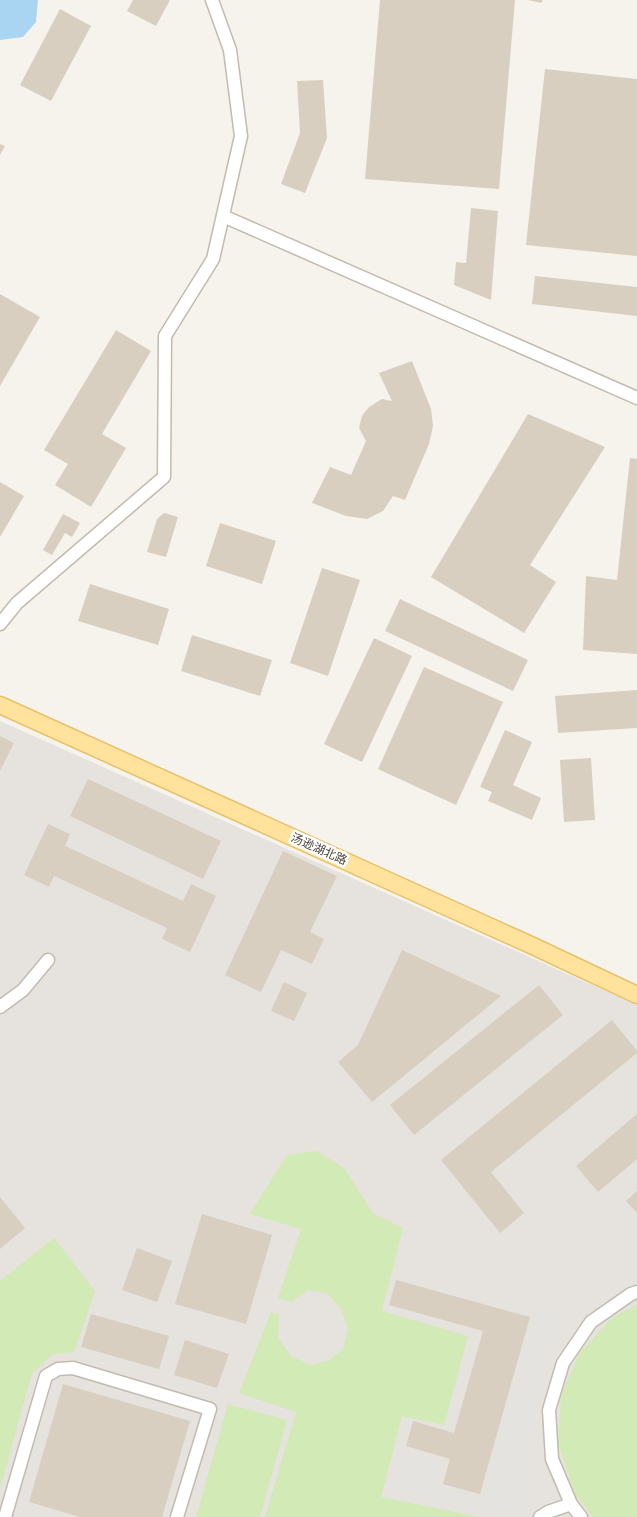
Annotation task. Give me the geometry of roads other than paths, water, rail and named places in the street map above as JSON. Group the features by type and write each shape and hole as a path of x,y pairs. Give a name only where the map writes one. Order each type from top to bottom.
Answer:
{"main road":[{"name":"汤逊湖北路","path":"0,705 637,995"}],"street":[{"path":"0,624 17,603 164,477 165,336 213,259 241,136 230,50 212,0"},
{"path":"222,216 637,398"},
{"path":"0,1007 23,990 48,960"},
{"path":"581,1517 571,1504 552,1459 549,1410 563,1363 591,1322 631,1294 637,1292"},
{"path":"5,1517 46,1376 58,1369 73,1368 210,1409 178,1517"},
{"path":"540,1517 548,1512 571,1504"}],"water":[{"path":"0,0 38,0 36,22 23,37 0,40"}]}
